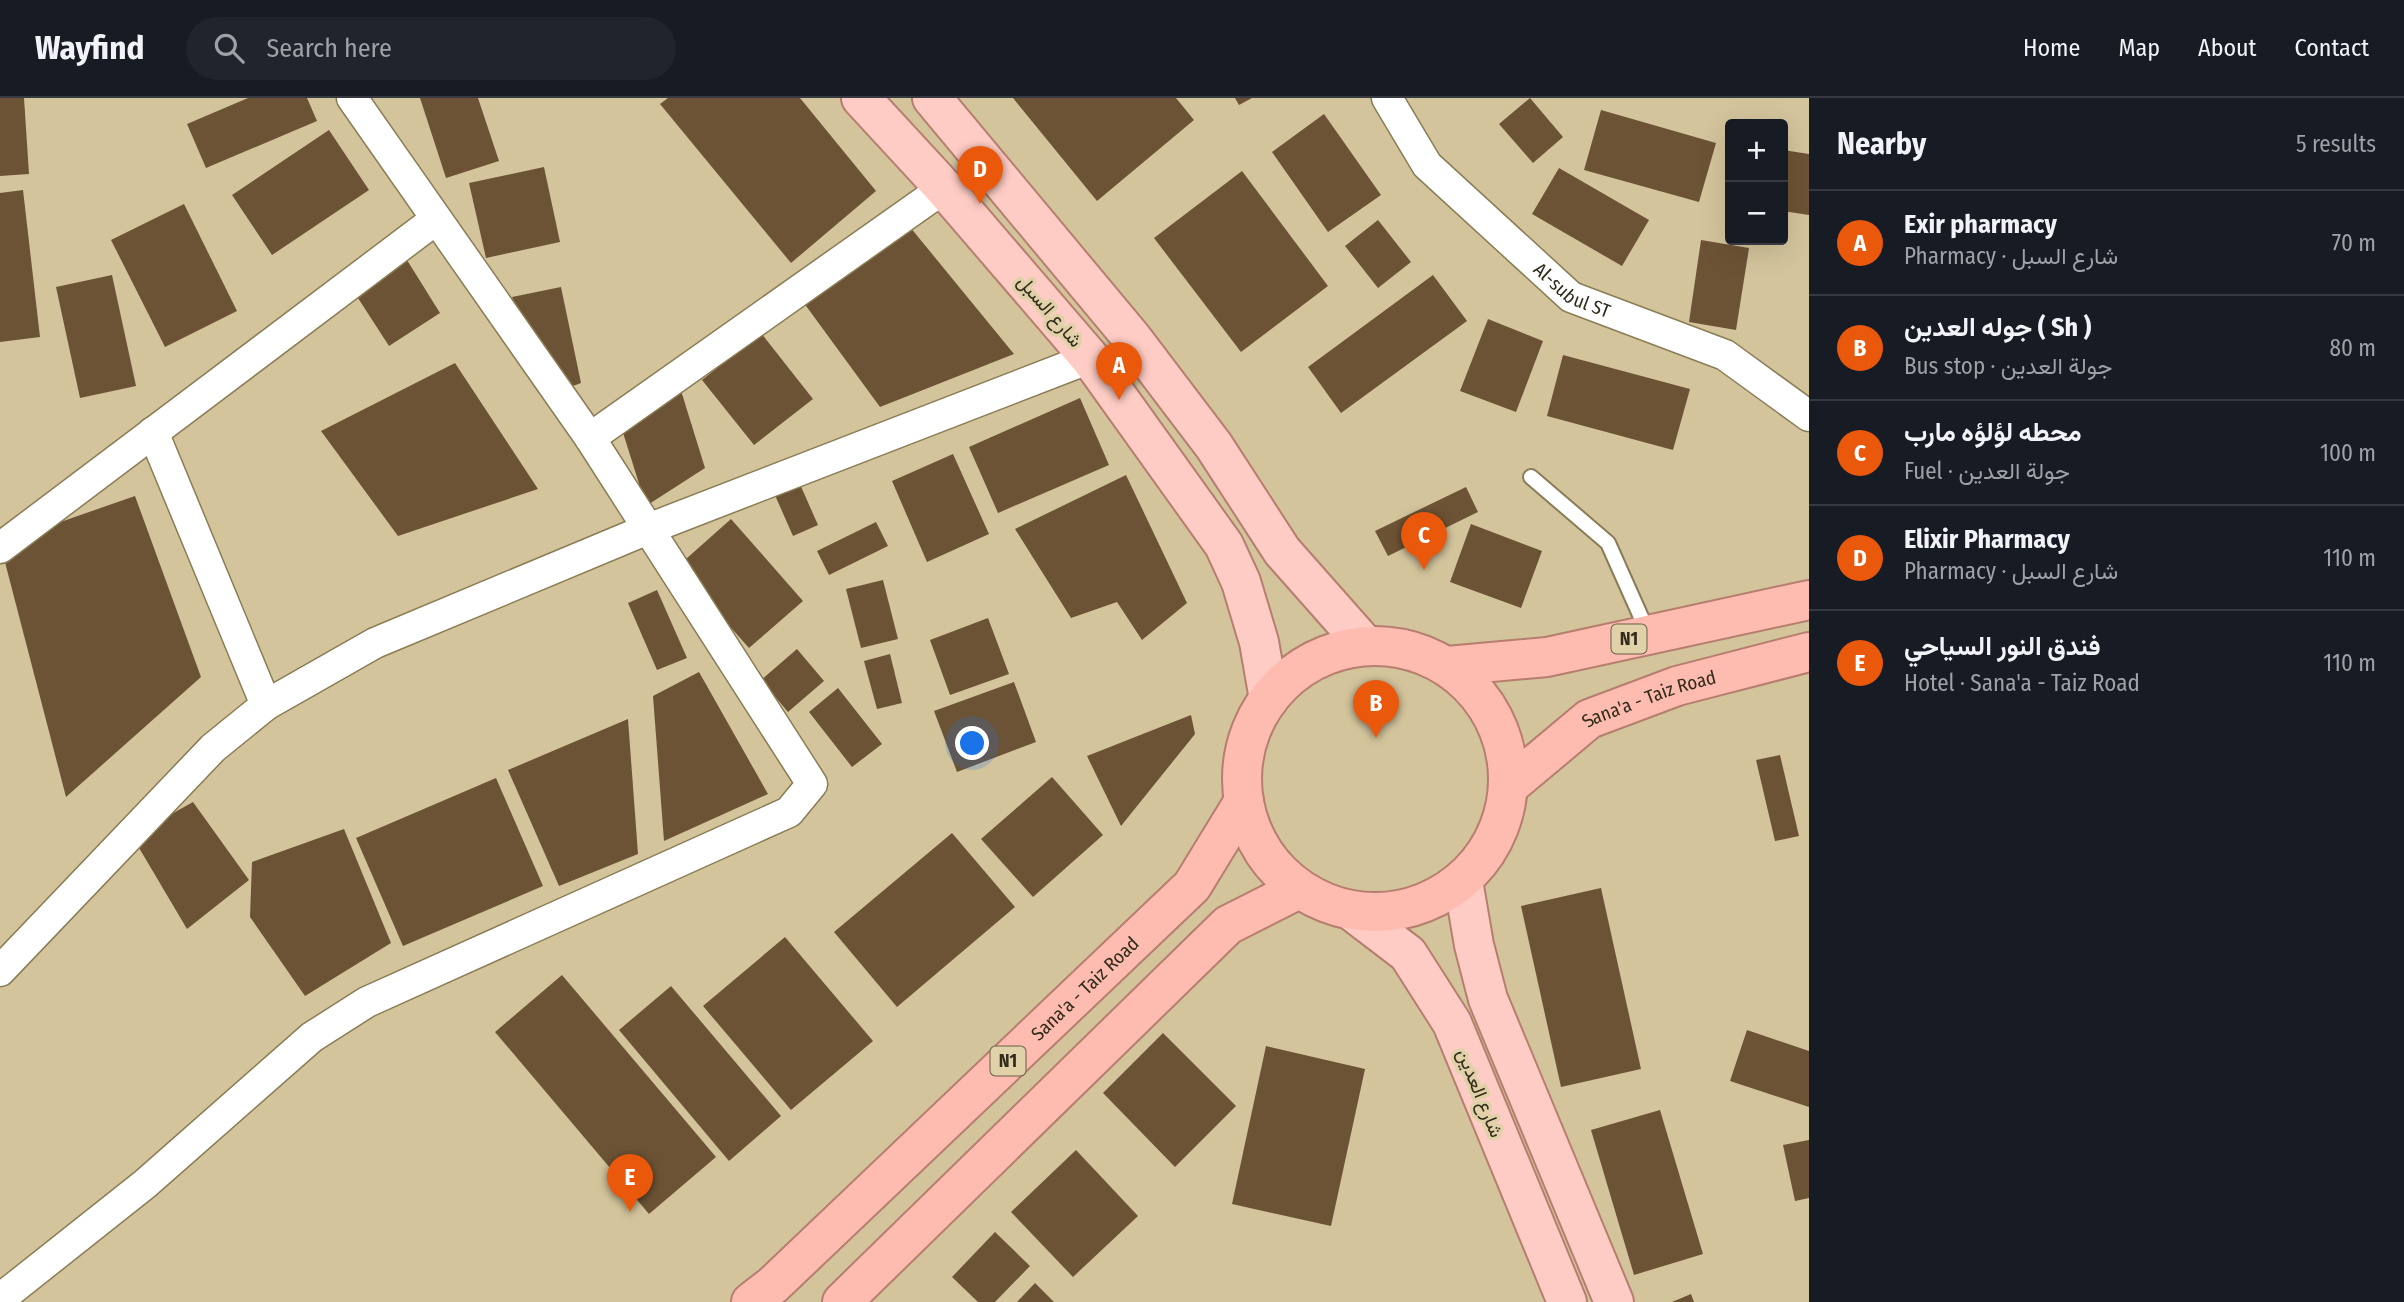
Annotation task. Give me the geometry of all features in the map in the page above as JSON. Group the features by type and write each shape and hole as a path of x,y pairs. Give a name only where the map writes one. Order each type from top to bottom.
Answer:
{"highway":[{"name":"N1","path":"1447,666 1548,657 1809,600"},
{"path":"1366,646 1408,650 1447,666 1478,695 1502,737 1509,786 1502,821 1487,854 1463,881 1412,909 1353,912 1299,889 1273,865 1254,836 1244,801 1242,765 1251,730 1269,699 1296,672 1329,653 1366,646"},
{"name":"Sana'a - Taiz Road","path":"1509,786 1589,719 1677,686 1809,652"},
{"name":"Sana'a - Taiz Road","path":"751,1302 773,1285 1192,886 1244,801"},
{"path":"842,1302 1228,925 1299,889"}],"main road":[{"name":"شارع السبل","path":"861,98 944,188 1090,358 1224,545 1241,582 1259,642 1269,699"},
{"path":"932,98 1132,338 1214,446 1282,551 1366,646"},
{"path":"1463,881 1474,945 1488,999 1614,1302"},
{"name":"شارع العدين","path":"1353,912 1408,954 1452,1023 1567,1302"}],"street":[{"path":"0,1299 145,1184 312,1037 367,1002 789,812 812,784 590,438 352,98"},
{"name":"Al-subul ST","path":"1387,98 1427,165 1571,297 1725,355 1809,416"},
{"path":"590,438 944,188"},
{"path":"0,547 435,220"},
{"path":"0,971 213,748 266,705 376,643 648,529 1090,358"},
{"path":"153,432 266,705"}],"lane":[{"path":"1531,477 1608,543 1649,635"}],"building":[{"path":"0,98 24,98 29,174 0,176"},
{"path":"248,98 307,98 317,121 206,168 187,124"},
{"path":"420,98 478,98 499,161 446,178"},
{"path":"668,98 800,98 876,191 791,263 660,104"},
{"path":"1013,98 1176,98 1194,120 1097,201"},
{"path":"1235,98 1252,98 1239,105"},
{"path":"1530,98 1563,137 1533,163 1499,124"},
{"path":"1601,110 1716,143 1699,202 1584,170"},
{"path":"1324,114 1381,195 1328,232 1272,152"},
{"path":"329,130 369,190 272,255 232,195"},
{"path":"1788,151 1809,154 1809,215 1788,212"},
{"path":"544,167 560,242 486,258 469,183"},
{"path":"1559,168 1649,220 1622,266 1532,214"},
{"path":"1242,171 1328,286 1241,352 1154,238"},
{"path":"23,190 40,337 0,342 0,193"},
{"path":"184,204 237,311 165,347 111,240"},
{"path":"901,216 1014,354 880,407 801,299"},
{"path":"1378,220 1411,262 1378,288 1345,246"},
{"path":"1701,240 1749,248 1736,330 1689,322"},
{"path":"397,244 440,313 389,346 345,278"},
{"path":"112,275 136,386 80,398 56,287"},
{"path":"1433,275 1467,321 1341,413 1308,367"},
{"path":"561,287 581,383 554,393 512,297"},
{"path":"1488,319 1543,341 1516,412 1460,391"},
{"path":"761,333 813,399 754,445 702,380"},
{"path":"1563,355 1690,389 1673,450 1547,416"},
{"path":"455,363 538,489 398,536 321,431"},
{"path":"674,368 705,468 646,506 615,407"},
{"path":"1080,398 1109,465 998,513 969,447"},
{"path":"953,454 989,534 927,562 892,481"},
{"path":"795,473 818,525 793,536 770,484"},
{"path":"1126,475 1187,603 1142,640 1117,602 1071,618 1015,529"},
{"path":"1466,487 1478,512 1388,556 1375,531"},
{"path":"135,496 201,677 66,797 0,543"},
{"path":"731,519 803,601 749,648 677,567"},
{"path":"876,522 888,546 829,575 817,551"},
{"path":"1471,524 1542,551 1521,608 1450,582"},
{"path":"883,580 898,639 861,648 846,589"},
{"path":"657,590 687,658 657,670 628,603"},
{"path":"988,618 1009,674 950,695 930,640"},
{"path":"797,649 824,681 788,712 761,680"},
{"path":"890,654 902,703 877,709 864,661"},
{"path":"699,672 768,794 664,841 653,696"},
{"path":"1014,682 1036,742 957,772 934,711"},
{"path":"838,688 882,744 852,767 809,712"},
{"path":"1191,715 1195,734 1121,826 1087,756"},
{"path":"628,719 638,854 559,886 508,770"},
{"path":"1780,755 1799,836 1775,841 1756,760"},
{"path":"1052,777 1103,835 1033,897 981,839"},
{"path":"496,778 543,886 403,946 356,838"},
{"path":"193,802 249,880 187,929 132,836"},
{"path":"344,829 391,943 305,996 250,917 252,862"},
{"path":"952,833 1015,907 897,1007 834,932"},
{"path":"1601,888 1641,1069 1561,1087 1521,906"},
{"path":"785,937 873,1041 791,1110 703,1006"},
{"path":"562,975 716,1157 649,1214 495,1032"},
{"path":"671,986 781,1116 729,1161 619,1030"},
{"path":"1747,1030 1809,1051 1809,1107 1730,1081"},
{"path":"1163,1033 1236,1106 1175,1167 1103,1093"},
{"path":"1266,1046 1365,1069 1331,1226 1232,1204"},
{"path":"1660,1110 1703,1254 1634,1275 1591,1130"},
{"path":"1809,1140 1809,1198 1795,1201 1783,1145"},
{"path":"1076,1150 1138,1216 1073,1277 1011,1212"},
{"path":"995,1232 1030,1266 995,1302 978,1302 952,1277"},
{"path":"1035,1283 1054,1302 1017,1302"},
{"path":"1691,1294 1694,1302 1672,1302"}],"place":[{"name":"Elixir Pharmacy","path":"980,204"},
{"name":"Exir pharmacy","path":"1119,400"},
{"name":"محطه لؤلؤه مارب","path":"1424,570"},
{"name":"جوله العدين ( Sh )","path":"1376,738"},
{"name":"فندق النور السياحي","path":"630,1212"}]}
